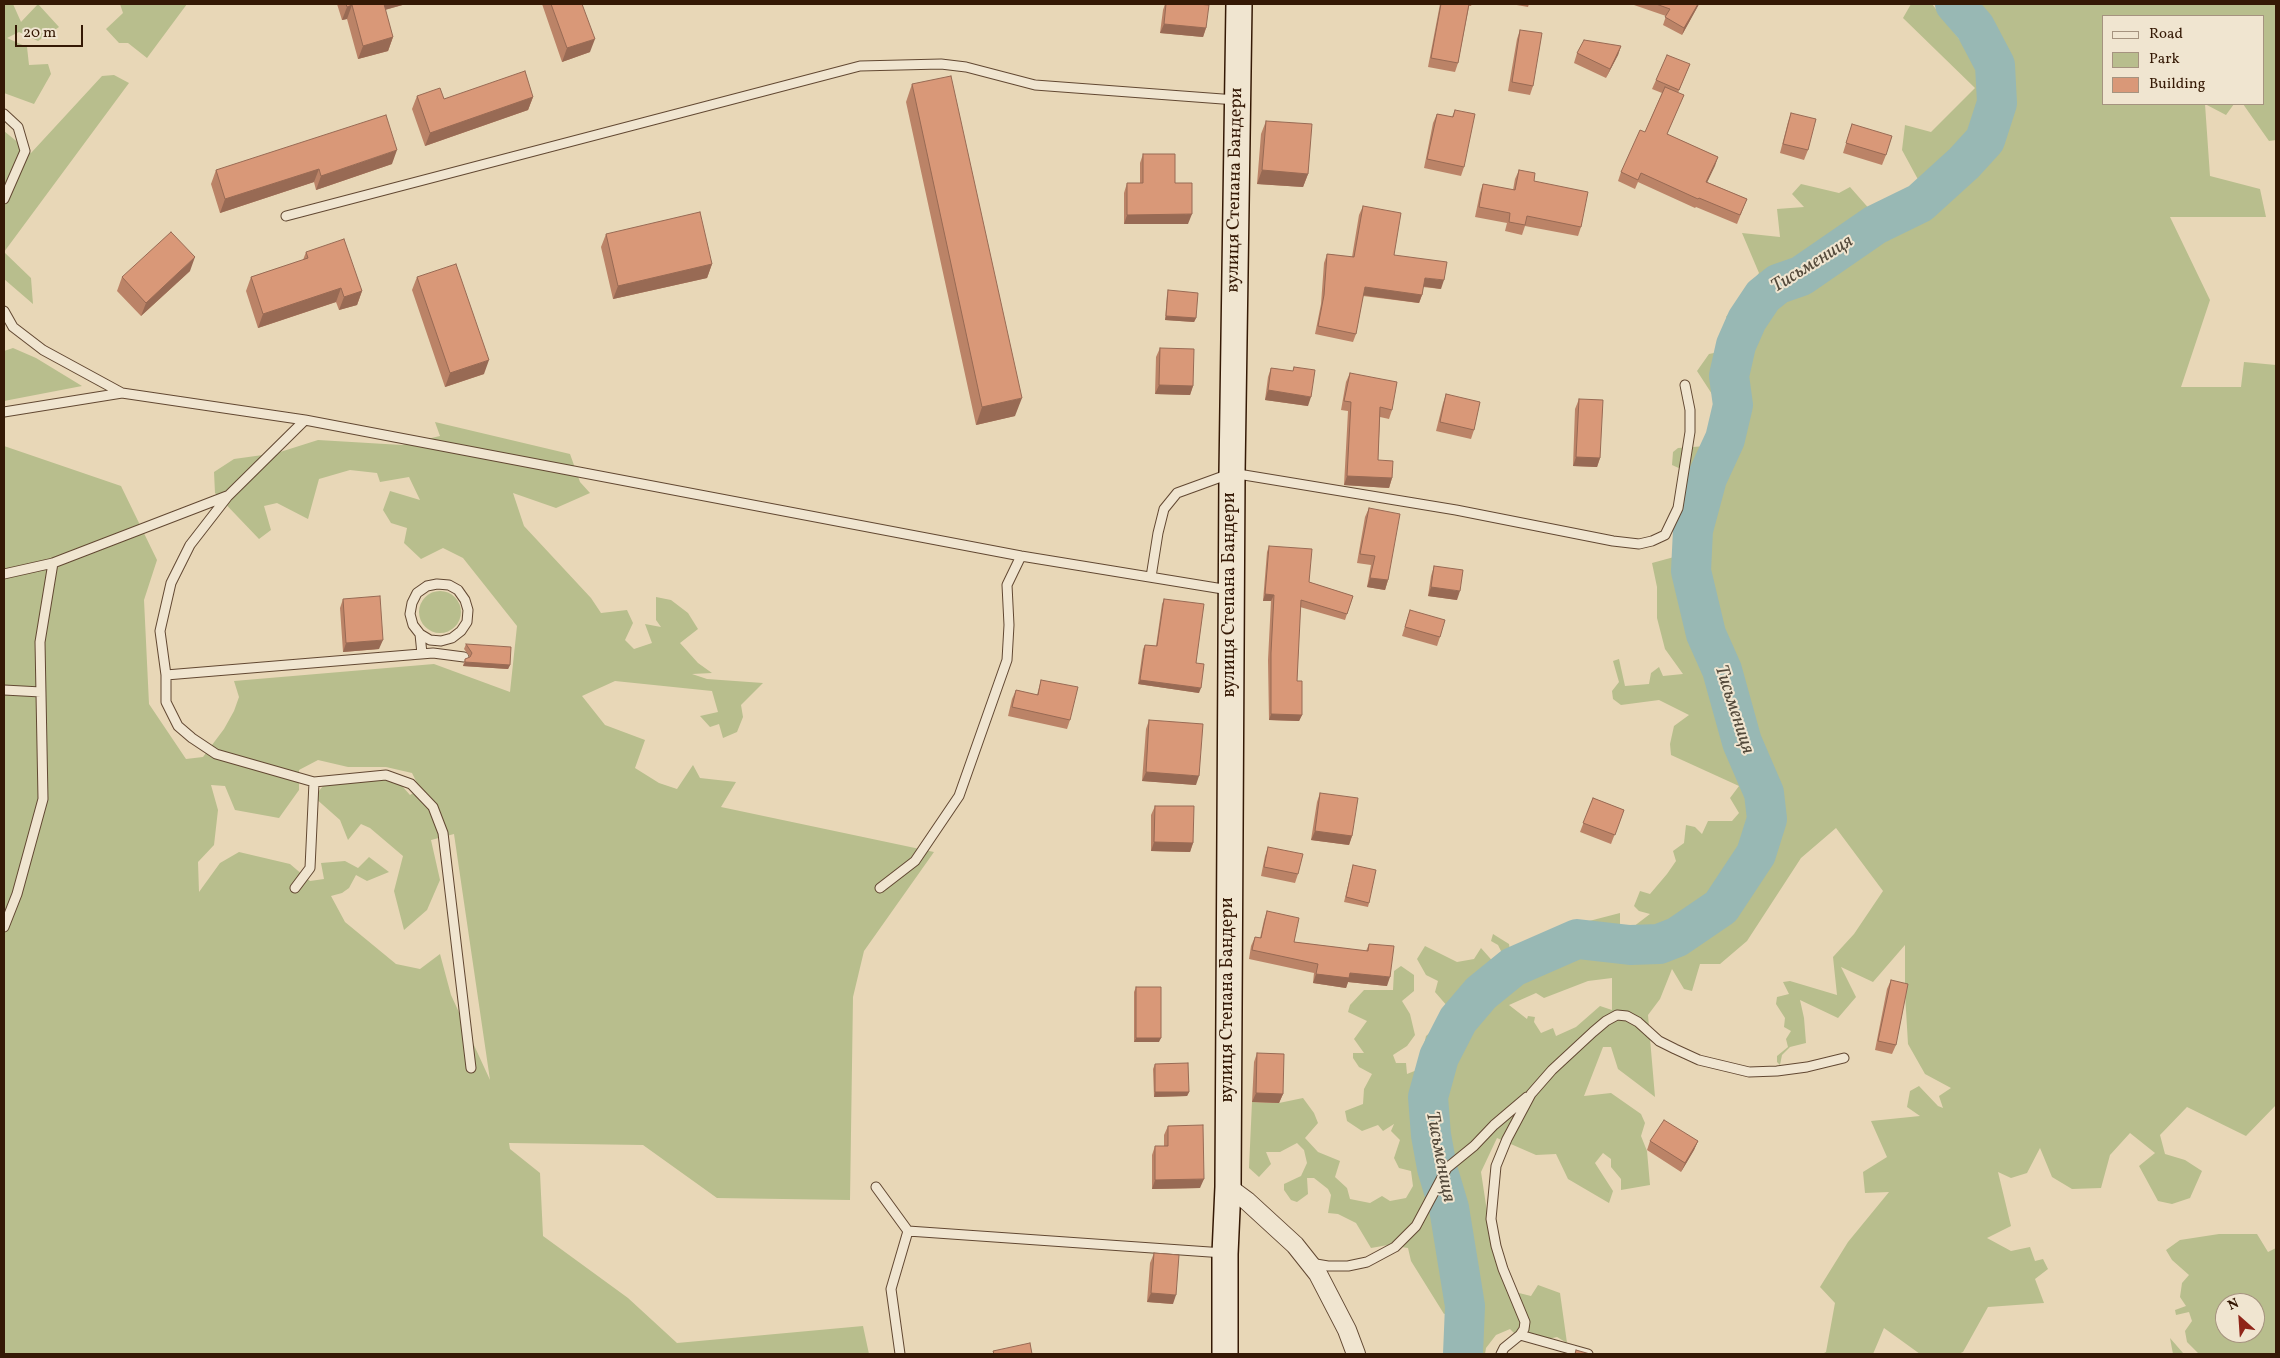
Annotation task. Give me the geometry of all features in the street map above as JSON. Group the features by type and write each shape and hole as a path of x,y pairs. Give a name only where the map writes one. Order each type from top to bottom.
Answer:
{"main road":[{"name":"вулиця Степана Бандери","path":"1225,1354 1238,4"}],"street":[{"path":"1228,1187 1248,1201 1295,1245 1318,1274 1347,1330 1356,1354"}],"lane":[{"path":"286,216 860,66 941,64 966,67 1035,85 1238,100"},
{"path":"4,114 18,127 24,151 4,199"},
{"path":"4,311 13,327 44,350 122,393"},
{"path":"1151,577 1164,509 1177,493 1232,473 1456,510 1613,541 1639,544 1652,541 1666,535 1678,508 1690,432 1690,410 1685,385"},
{"path":"4,412 122,393 305,420 1021,556 1232,591"},
{"path":"305,420 228,496 190,545 171,583 160,632 166,675 166,702 178,726 216,754 314,782 386,775 411,784 433,807 443,832 471,1068"},
{"path":"4,574 53,563 228,496"},
{"path":"880,888 915,861 959,796 1007,660 1010,625 1006,585 1021,556"},
{"path":"4,927 17,894 43,799 40,642 53,563"},
{"path":"420,634 430,640 441,641 452,638 461,631 467,622 468,610 465,600 458,590 449,585 438,584 426,586 417,593 412,603 410,614 413,625 420,634 422,654"},
{"path":"166,675 422,654 464,657"},
{"path":"4,690 40,692"},
{"path":"295,888 310,868 314,782"},
{"path":"1308,1262 1328,1266 1348,1266 1367,1262 1395,1247 1416,1226 1447,1168 1468,1152 1494,1125 1531,1094 1565,1057 1606,1021 1617,1015 1627,1016 1638,1022 1659,1041 1699,1060 1748,1072 1807,1067 1844,1058"},
{"path":"1501,1354 1504,1348 1520,1335 1524,1329 1525,1322 1503,1269 1496,1246 1491,1219 1492,1192 1496,1166 1507,1139 1531,1094"},
{"path":"876,1187 908,1231 1225,1254"},
{"path":"900,1354 891,1289 908,1231"},
{"path":"1520,1335 1588,1354"}],"green space":[{"path":"4,4 13,4 21,22 38,4 59,27 38,41 19,32 7,38 27,47 29,65 48,64 51,74 34,104 4,93"},
{"path":"120,4 187,4 147,58 128,43 119,43 106,29 123,13"},
{"path":"1911,4 1932,4 1984,71 2004,67 1992,39 1963,4 2276,4 2276,140 2269,141 2244,105 2265,105 2265,15 2102,15 2102,105 2205,105 2210,176 2260,189 2266,217 2170,217 2210,300 2181,387 2241,387 2244,362 2276,365 2276,1105 2246,1136 2187,1107 2160,1135 2165,1154 2185,1160 2202,1171 2190,1198 2172,1204 2158,1201 2139,1166 2155,1153 2130,1133 2110,1155 2101,1188 2072,1189 2052,1177 2040,1148 2027,1173 2011,1178 1998,1172 2011,1226 1987,1238 2011,1251 2030,1247 2035,1261 2043,1259 2048,1269 2035,1279 2044,1303 1988,1307 1963,1352 1958,1354 1920,1354 1884,1328 1873,1354 1822,1354 1826,1352 1835,1303 1820,1287 1848,1242 1889,1192 1865,1193 1863,1172 1887,1157 1871,1121 1920,1116 1907,1107 1910,1091 1919,1086 1938,1106 1943,1108 1939,1096 1951,1088 1925,1074 1908,1044 1905,945 1873,982 1841,967 1856,997 1838,1018 1800,1000 1806,1043 1790,1047 1782,1055 1780,1065 1777,1062 1777,1056 1788,1047 1786,1039 1791,1031 1784,1027 1785,1018 1776,1004 1777,997 1789,994 1783,982 1790,981 1837,995 1833,957 1854,934 1883,891 1836,828 1801,858 1747,941 1720,964 1700,964 1692,991 1684,989 1672,969 1660,999 1648,1015 1655,1097 1618,1069 1611,1047 1603,1047 1584,1096 1611,1093 1641,1114 1645,1123 1641,1136 1647,1151 1650,1185 1621,1190 1621,1179 1611,1167 1611,1159 1603,1153 1595,1163 1613,1191 1609,1203 1568,1179 1556,1154 1536,1155 1497,1138 1481,1172 1488,1218 1510,1296 1519,1293 1531,1296 1538,1285 1560,1293 1567,1343 1557,1337 1539,1341 1531,1335 1514,1333 1510,1329 1496,1335 1486,1348 1485,1354 1453,1354 1446,1342 1457,1336 1454,1323 1458,1310 1444,1314 1411,1261 1408,1248 1388,1245 1371,1248 1356,1223 1338,1214 1328,1213 1331,1195 1328,1189 1314,1178 1307,1178 1308,1194 1297,1202 1291,1200 1284,1190 1284,1184 1301,1176 1307,1163 1304,1150 1297,1143 1280,1152 1266,1152 1271,1164 1259,1177 1249,1168 1252,1102 1279,1103 1303,1098 1314,1113 1318,1123 1305,1138 1318,1152 1340,1161 1335,1177 1347,1188 1350,1199 1370,1203 1382,1196 1390,1201 1406,1198 1413,1186 1411,1171 1399,1168 1394,1158 1400,1140 1391,1131 1394,1124 1383,1131 1378,1125 1362,1131 1347,1121 1345,1111 1363,1104 1364,1089 1372,1074 1359,1067 1353,1058 1353,1053 1364,1053 1354,1039 1367,1021 1348,1012 1350,1005 1364,990 1393,990 1394,971 1401,966 1414,975 1414,991 1402,1001 1410,1014 1415,1035 1407,1046 1393,1055 1396,1063 1406,1063 1407,1074 1427,1066 1422,1053 1426,1036 1450,1016 1448,1007 1435,992 1438,981 1426,975 1417,959 1425,946 1457,962 1474,959 1481,948 1504,974 1505,959 1498,945 1491,941 1493,934 1509,944 1512,962 1519,973 1528,954 1558,954 1566,927 1620,913 1620,930 1633,927 1650,914 1639,911 1634,906 1640,891 1650,894 1667,874 1676,861 1673,851 1684,843 1686,825 1695,827 1702,834 1708,821 1732,821 1739,813 1730,798 1739,786 1671,755 1670,744 1674,726 1689,715 1659,700 1621,705 1613,699 1612,691 1619,682 1613,661 1619,659 1625,686 1649,684 1651,673 1659,667 1663,676 1683,674 1665,649 1657,618 1657,587 1652,563 1707,548 1710,506 1692,474 1672,465 1673,452 1678,448 1707,446 1736,431 1697,371 1709,354 1748,346 1726,317 1759,273 1742,233 1780,237 1777,209 1804,207 1792,194 1801,184 1839,193 1850,187 1872,212 1921,185 1902,150 1905,125 1931,132 1975,88 1903,18","holes":["1612,978 1612,1010 1600,1006 1576,1027 1556,1036 1553,1028 1541,1033 1534,1022 1535,1017 1528,1016 1527,1019 1509,1005 1536,993 1544,998 1588,981","1469,1020 1449,1064 1435,1056 1452,1032"]},
{"path":"114,75 129,83 4,252 4,131 31,153 102,76"},
{"path":"2207,105 2233,105 2226,115"},
{"path":"4,252 31,278 33,304 4,279"},
{"path":"13,348 36,358 82,386 4,401 4,351"},
{"path":"435,422 570,454 580,482 590,493 556,508 513,493 524,526 591,598 601,613 627,610 633,623 625,640 634,649 652,643 645,624 661,627 656,620 656,597 671,600 688,613 698,629 680,643 698,663 712,673 692,674 707,679 763,683 741,705 743,717 737,732 723,738 719,724 710,727 700,716 718,712 712,691 615,681 582,696 605,725 645,740 635,768 659,783 677,789 693,765 700,778 736,782 721,807 934,852 864,951 853,997 850,1200 717,1198 643,1145 509,1143 510,1149 540,1173 543,1236 628,1298 677,1343 863,1326 869,1354 4,1354 4,446 121,486 157,560 144,600 149,704 186,759 203,757 224,729 239,697 234,681 434,664 510,692 517,626 463,558 443,548 421,559 404,543 407,528 391,523 383,510 390,491 420,500 409,477 380,482 377,473 350,470 319,479 308,519 277,503 264,506 271,530 259,539 215,493 214,472 234,459 277,453 318,440 402,445 440,436","holes":["318,760 348,767 386,767 412,773 420,789 410,795 395,778 323,786 314,797 340,820 348,840 361,824 370,828 403,856 394,891 404,930 427,910 440,880 431,840 454,834 490,1080 451,995 440,954 420,969 396,964 345,922 331,896 342,893 349,888 356,875 367,881 389,872 369,857 358,868 345,861 321,863 324,879 310,881 290,864 239,852 220,863 199,892 198,862 214,845 218,810 211,785 225,786 235,810 279,818 299,790 299,770"]},
{"path":"440,591 455,597 461,612 455,627 440,633 425,627 419,612 425,597"},
{"path":"2219,1234 2257,1234 2268,1252 2276,1248 2276,1354 2173,1354 2170,1338 2183,1353 2198,1353 2187,1342 2185,1331 2192,1321 2189,1312 2176,1315 2175,1310 2186,1306 2180,1297 2182,1283 2189,1275 2172,1260 2166,1250 2180,1240"}],"building":[{"path":"346,4 384,4 393,37 363,46 352,5 347,7"},
{"path":"551,4 582,4 595,39 567,48"},
{"path":"1166,4 1209,5 1206,28 1164,24"},
{"path":"1441,4 1469,4 1458,63 1431,58"},
{"path":"1656,4 1698,4 1684,28 1665,17 1670,9"},
{"path":"1520,30 1542,33 1533,86 1512,82"},
{"path":"1584,40 1621,46 1610,69 1577,53"},
{"path":"1667,55 1690,64 1679,90 1656,80"},
{"path":"525,71 533,97 430,133 417,96 440,88 444,99"},
{"path":"951,76 1022,398 982,407 912,84"},
{"path":"1665,87 1684,95 1667,134 1718,157 1706,182 1747,199 1740,215 1698,199 1641,173 1638,180 1621,172 1640,130 1645,132"},
{"path":"1455,110 1475,114 1464,167 1427,159 1437,114 1453,117"},
{"path":"1791,113 1816,119 1808,150 1783,144"},
{"path":"386,115 397,150 321,176 319,169 225,199 216,170"},
{"path":"1266,121 1312,124 1308,174 1262,170"},
{"path":"1852,124 1892,136 1886,155 1846,143"},
{"path":"1143,154 1175,154 1175,183 1192,183 1192,214 1127,215 1127,183 1143,183"},
{"path":"1519,170 1535,173 1534,181 1588,192 1581,227 1527,216 1525,225 1509,222 1510,213 1479,207 1483,184 1515,190"},
{"path":"1363,206 1401,213 1394,255 1447,262 1444,280 1425,278 1422,295 1365,287 1356,334 1318,326 1324,295 1327,254 1354,257"},
{"path":"700,212 712,264 618,286 606,234"},
{"path":"171,232 195,257 146,303 122,277"},
{"path":"344,239 362,291 344,297 341,288 263,314 251,277 308,258 306,252"},
{"path":"456,264 489,360 450,373 417,277"},
{"path":"1168,290 1198,293 1196,318 1166,316"},
{"path":"1160,348 1194,349 1193,386 1159,385"},
{"path":"1294,367 1315,370 1311,397 1268,390 1271,368 1293,371"},
{"path":"1350,373 1397,382 1392,410 1380,407 1378,460 1393,461 1392,478 1347,476 1351,402 1344,401"},
{"path":"1446,394 1480,402 1474,430 1440,422"},
{"path":"1579,399 1603,400 1600,458 1576,457"},
{"path":"1369,508 1400,514 1388,580 1370,578 1375,556 1360,554"},
{"path":"1269,546 1312,549 1309,582 1353,596 1347,614 1301,600 1297,681 1302,681 1302,715 1271,714 1271,653 1274,595 1265,594"},
{"path":"1434,566 1463,570 1460,591 1431,587"},
{"path":"380,596 383,640 346,643 343,599"},
{"path":"1164,599 1204,604 1196,663 1204,664 1201,688 1140,680 1145,645 1157,646"},
{"path":"1410,610 1445,620 1440,637 1405,627"},
{"path":"466,644 511,647 510,665 465,662 465,659 470,657 472,653"},
{"path":"1041,680 1078,687 1070,720 1012,707 1016,690 1038,695"},
{"path":"1149,720 1203,724 1199,776 1146,772"},
{"path":"1320,793 1358,798 1352,836 1315,831"},
{"path":"1593,798 1624,810 1615,835 1583,823"},
{"path":"1155,806 1194,806 1193,843 1154,842"},
{"path":"1268,847 1303,854 1298,874 1264,867"},
{"path":"1353,865 1376,870 1369,903 1346,897"},
{"path":"1267,911 1299,918 1294,942 1368,951 1369,944 1394,946 1390,977 1350,973 1349,978 1316,974 1318,964 1252,950 1255,937 1261,938"},
{"path":"1891,980 1908,984 1896,1045 1878,1041"},
{"path":"1136,987 1161,987 1161,1038 1136,1038"},
{"path":"1257,1053 1284,1054 1283,1094 1256,1093"},
{"path":"1188,1063 1189,1092 1155,1092 1155,1064"},
{"path":"1664,1120 1698,1141 1685,1163 1650,1141"},
{"path":"1203,1125 1204,1179 1155,1180 1155,1146 1168,1146 1168,1126"},
{"path":"1154,1253 1179,1255 1176,1295 1151,1293"},
{"path":"1030,1343 1032,1354 994,1354 993,1351"},
{"path":"1576,1350 1590,1354 1575,1354"}],"waterway":[{"name":"Тисьмениця","path":"1463,1354 1465,1306 1449,1208 1437,1168 1431,1135 1428,1097 1439,1057 1458,1020 1481,993 1513,967 1577,939 1630,945 1659,944 1677,937 1721,907 1756,854 1767,819 1764,793 1742,742 1722,670 1706,634 1691,571 1693,530 1707,478 1725,439 1733,405 1729,376 1736,345 1747,320 1763,296 1778,284 1801,276 1875,225 1920,203 1964,163 1985,140 1997,103 1995,65 1975,27 1955,4"}]}
